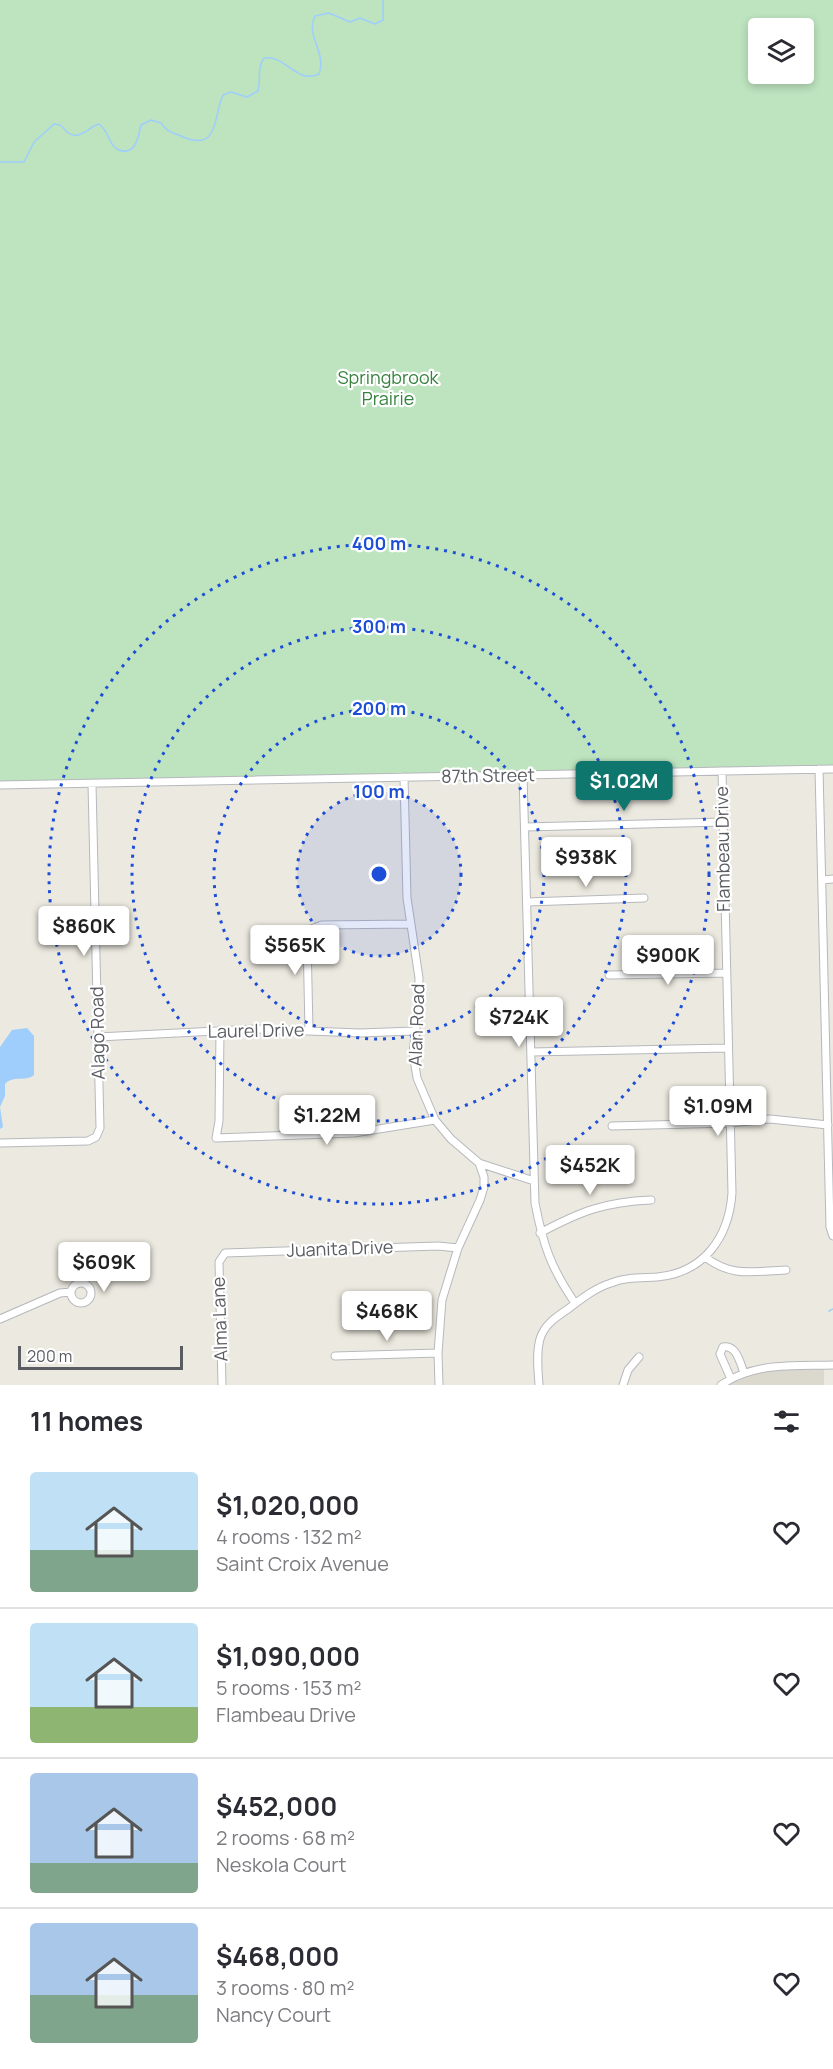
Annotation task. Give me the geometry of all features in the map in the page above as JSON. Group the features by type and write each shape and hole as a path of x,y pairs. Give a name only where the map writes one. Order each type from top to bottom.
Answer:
{"street":[{"path":"819,769 824,985 830,1092 828,1125 830,1227 833,1236"},
{"name":"87th Street","path":"0,786 833,769"},
{"name":"Flambeau Drive","path":"539,1385 540,1339 552,1320 595,1290 610,1283 629,1278 672,1274 687,1268 705,1257 725,1228 730,1210 730,1123 722,771"},
{"path":"524,775 535,1203 540,1233 548,1257 575,1303"},
{"name":"Alan Road","path":"404,777 406,885 419,978 413,1053 417,1078 435,1120 479,1163"},
{"name":"Alago Road","path":"0,1143 79,1143 96,1137 100,1128 92,784"},
{"path":"525,827 723,822"},
{"path":"822,880 833,879"},
{"path":"527,902 645,898"},
{"path":"309,1030 307,939 311,929 322,925 411,924"},
{"path":"609,975 726,973"},
{"path":"824,985 833,985"},
{"path":"220,1030 219,1121 216,1138 354,1133 435,1120"},
{"name":"Laurel Drive","path":"98,1037 220,1030 309,1030 360,1033 414,1031"},
{"path":"531,1052 728,1048"},
{"path":"612,1126 730,1123 770,1119 828,1125"},
{"path":"479,1163 534,1181"},
{"path":"439,1385 438,1353 442,1300 458,1248 484,1187 484,1177 479,1163"},
{"path":"540,1233 589,1209 609,1204 651,1200"},
{"name":"Juanita Drive","path":"223,1255 230,1251 438,1246 458,1248"},
{"name":"Alma Lane","path":"222,1385 219,1262 223,1255"},
{"path":"705,1257 729,1271 786,1270"},
{"path":"0,1319 60,1293 71,1292"},
{"path":"730,1379 720,1354 723,1347 732,1348 744,1372"},
{"path":"335,1356 438,1353"},
{"path":"623,1385 628,1370 639,1357"},
{"path":"721,1385 744,1372 772,1366 833,1365"}],"shaded area":[{"path":"824,1369 824,1385 728,1385 760,1371"}],"green space":[{"name":"Springbrook Prairie","path":"0,0 833,0 833,767 0,782"}],"water":[{"path":"27,1028 34,1036 34,1075 8,1081 5,1084 5,1096 0,1107 0,1047 12,1030"},
{"path":"0,1107 3,1127 0,1129"}],"waterway":[{"path":"0,162 24,162 34,142 54,124 60,125 71,135 79,135 99,124 114,147 125,151 133,148 141,125 151,120 161,123 168,131 183,137 203,140 213,130 223,95 231,92 247,97 258,91 264,58 278,60 304,76 319,74 320,58 313,30 315,16 329,13 350,22 360,18 375,24 383,20 383,0"},
{"path":"829,1311 833,1309"}]}
